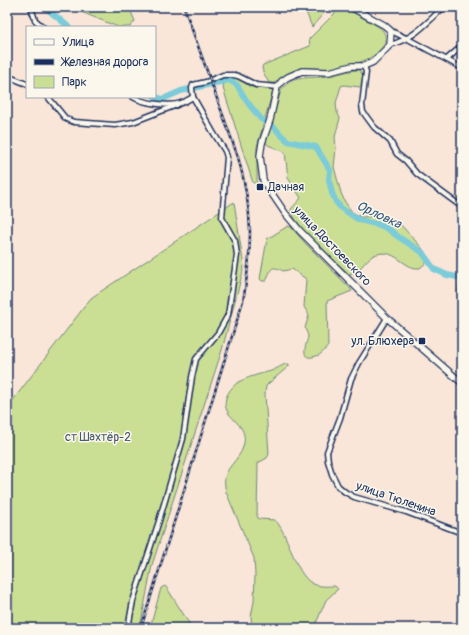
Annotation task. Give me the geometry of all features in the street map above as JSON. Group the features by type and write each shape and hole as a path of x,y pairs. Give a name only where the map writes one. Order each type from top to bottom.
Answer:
{"main road":[{"path":"277,87 288,76 302,71 329,72 352,66 364,66 373,62 390,45 391,32 384,25 352,7"},
{"name":"улица Достоевского","path":"277,87 260,156 266,185 285,213 300,231 387,318 462,383"}],"street":[{"path":"31,7 35,20 42,26"},
{"path":"390,45 408,39 417,33 444,7"},
{"path":"391,32 408,39 462,68"},
{"path":"447,59 462,46"},
{"path":"364,66 366,72 362,105 363,112 374,127 390,141 397,154 406,161 417,174 462,207"},
{"path":"128,628 133,601 159,521 183,439 196,360 218,333 228,315 237,255 235,241 222,218 227,157 225,151 193,97 192,89 194,85 227,75 238,76 256,85 277,87"},
{"path":"7,76 26,84"},
{"path":"49,98 66,119 74,122 115,125 145,118 193,97"},
{"path":"135,98 160,104 181,103"},
{"name":"улица Тюленина","path":"387,318 359,363 350,383 340,418 327,452 332,474 338,486 354,497 406,512 462,533"}],"green space":[{"path":"69,7 131,7 131,12 135,21 131,26 116,26"},
{"path":"304,7 329,7 312,27"},
{"path":"340,8 354,13 381,28 385,34 385,42 382,48 369,58 351,65 327,69 303,68 288,74 276,83 269,83 263,72 263,65 310,46 309,39"},
{"path":"359,70 363,75 360,87 341,86 336,103 337,112 340,118 335,137 336,148 334,167 341,193 352,212 361,217 381,216 400,224 422,248 428,257 427,262 420,268 410,266 393,256 383,253 372,256 358,270 349,274 316,243 293,216 291,209 301,198 288,178 285,152 266,143 281,90 291,81"},
{"path":"235,77 249,86 272,88 273,90 257,147 257,182 255,183 253,183 223,88 224,82"},
{"name":"ст Шахтёр-2","path":"234,202 244,267 222,350 152,565 140,628 7,628 7,408 91,298"},
{"path":"288,226 291,227 352,291 327,301 328,346 320,355 311,357 307,357 305,355 308,335 305,328 309,315 304,307 306,279 292,269 283,271 273,268 266,281 262,281 260,279 267,239"},
{"path":"462,277 462,309 458,297 458,285"},
{"path":"462,330 462,354 457,340"},
{"path":"285,364 289,364 289,366 266,386 265,394 269,454 267,458 258,463 257,516 259,519 275,520 285,536 298,566 309,581 319,586 335,586 338,589 326,600 314,628 252,628 251,617 254,601 255,575 254,558 226,492 225,483 225,477 229,469 241,453 244,443 244,436 242,430 230,415 225,405 226,398 230,390 237,383 249,377 271,371"},
{"path":"165,586 192,628 150,628 161,588"}],"waterway":[{"name":"Орловка","path":"42,7 47,9 68,26"},
{"name":"Орловка","path":"156,97 163,99 181,91 229,80 237,85 248,103 261,119 275,128 288,141 316,147 330,170 329,180 332,193 336,202 341,208 359,220 380,225 388,229 422,252 434,269 447,275 462,278"}],"railway":[{"path":"141,628 243,301 249,263 249,212 243,176 238,157 184,7"}],"place":[{"name":"Дачная","path":"260,187"},
{"name":"ул. Блюхера","path":"422,341"}]}
